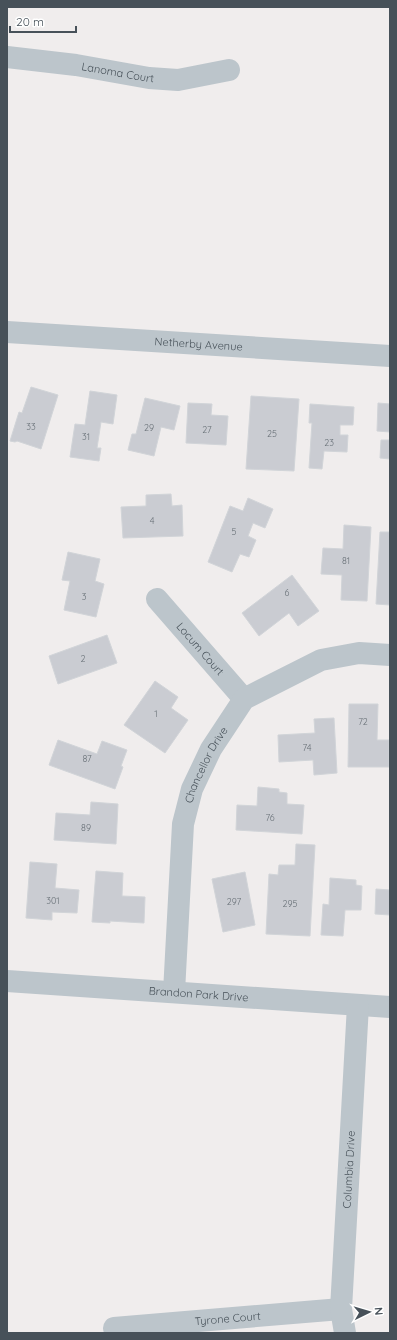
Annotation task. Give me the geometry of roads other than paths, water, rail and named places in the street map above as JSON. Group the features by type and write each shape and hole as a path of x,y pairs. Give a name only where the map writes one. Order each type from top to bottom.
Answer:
{"street":[{"name":"Lanoma Court","path":"7,57 76,65 149,78 178,80 229,70"},
{"name":"Netherby Avenue","path":"7,332 390,356"},
{"name":"Locum Court","path":"157,599 244,699"},
{"path":"244,699 322,660 359,653 390,655"},
{"name":"Chancellor Drive","path":"174,992 183,824 192,789 211,749 244,699"},
{"name":"Brandon Park Drive","path":"7,981 390,1006"},
{"name":"Columbia Drive","path":"345,1333 341,1309 358,1005"},
{"name":"Tyrone Court","path":"114,1328 341,1309"}]}
